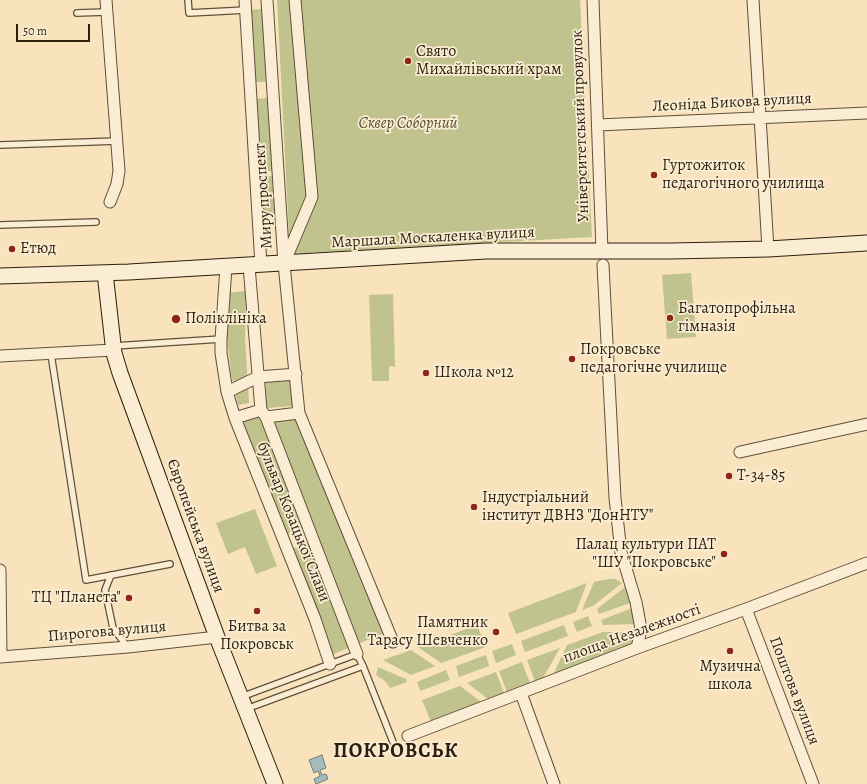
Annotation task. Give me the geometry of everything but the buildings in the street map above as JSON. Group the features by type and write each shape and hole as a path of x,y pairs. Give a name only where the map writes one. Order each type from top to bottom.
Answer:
{"street":[{"path":"106,0 118,141 119,171 110,202"},
{"name":"Миру проспект","path":"266,0 284,264"},
{"name":"Миру проспект","path":"284,264 312,197 295,0"},
{"name":"Університетський провулок","path":"593,0 603,258 615,498 621,552 636,602 641,629 637,648"},
{"path":"753,0 768,249"},
{"name":"Миру проспект","path":"245,5 255,265"},
{"name":"Леоніда Бикова вулиця","path":"598,125 867,114"},
{"name":"Маршала Москаленка вулиця","path":"0,276 226,267 486,251 603,258 867,243"},
{"path":"284,264 299,413 393,642"},
{"name":"бульвар Козацької Слави","path":"255,265 258,377 264,414 357,654"},
{"path":"226,267 221,353 227,392 235,418"},
{"name":"Європейська вулиця","path":"105,273 116,362 217,637 275,784"},
{"path":"0,356 51,354 114,348"},
{"path":"227,392 258,377 296,374"},
{"name":"бульвар Козацької Слави","path":"299,413 264,414 235,418 330,664"},
{"path":"740,452 867,424"},
{"name":"площа Незалежності","path":"408,736 637,648 746,609 867,563"},
{"path":"0,570 0,657"},
{"name":"Поштова вулиця","path":"746,609 813,784"},
{"name":"Пирогова вулиця","path":"0,657 128,647 217,637"},
{"path":"520,693 554,784"}],"lane":[{"path":"188,0 189,13 245,5"},
{"path":"77,13 106,12"},
{"path":"0,145 118,141"},
{"path":"0,225 96,222"},
{"path":"114,348 221,339"},
{"path":"51,354 86,580 170,564"},
{"path":"111,575 105,590 113,628 128,647"},
{"path":"244,703 330,664 357,654 393,742"},
{"path":"244,703 363,666"}],"green space":[{"name":"Сквер Соборний","path":"277,0 580,0 592,237 290,254"},
{"path":"262,9 266,82 253,82 248,10"},
{"path":"268,98 272,171 258,172 254,99"},
{"path":"272,176 275,213 261,214 258,177"},
{"path":"691,273 696,337 667,339 662,275"},
{"path":"246,291 245,338 249,403 238,405 231,373 227,337 226,293"},
{"path":"393,294 395,367 389,366 389,381 372,381 369,295"},
{"path":"293,377 294,406 267,408 265,379 270,381 287,380"},
{"path":"261,410 266,417 299,413 387,632 329,656 235,418","holes":["297,527 304,529 308,541 306,545 300,549 292,547 287,538 290,532"]},
{"path":"255,509 277,566 256,574 245,547 228,554 216,523"},
{"path":"615,579 622,583 593,606 582,610 594,582"},
{"path":"587,583 576,612 516,634 508,613"},
{"path":"625,587 630,603 599,614 597,609"},
{"path":"632,608 637,624 603,625 601,620"},
{"path":"588,616 592,626 577,632 573,622"},
{"path":"477,625 486,647 441,663 418,647"},
{"path":"564,625 568,636 525,652 521,641"},
{"path":"603,632 638,632 631,645 553,675 567,645"},
{"path":"512,644 516,655 496,663 492,651"},
{"path":"560,648 543,678 535,681 527,660"},
{"path":"411,650 435,666 411,675 383,660"},
{"path":"486,655 489,666 459,677 456,666"},
{"path":"522,662 530,683 507,692 499,671"},
{"path":"378,667 406,679 407,682 390,688 385,681 376,675"},
{"path":"446,670 450,680 420,691 417,682"},
{"path":"496,672 504,693 488,699 467,683"},
{"path":"460,686 481,702 431,722 422,700"}],"water":[{"path":"322,755 326,768 320,770 322,775 326,774 328,779 316,784 314,779 320,776 318,771 314,773 309,760"}],"place":[{"name":"Свято Михайлівський храм","path":"408,61"},
{"name":"Гуртожиток педагогічного училища","path":"654,175"},
{"name":"Етюд","path":"12,249"},
{"name":"Багатопрофільна гімназія","path":"670,318"},
{"name":"Поліклініка","path":"176,319"},
{"name":"Покровське педагогічне училище","path":"572,359"},
{"name":"Школа №12","path":"426,373"},
{"name":"Т-34-85","path":"729,476"},
{"name":"Індустріальний інститут ДВНЗ \"ДонНТУ\"","path":"474,507"},
{"name":"Палац культури ПАТ \"ШУ \"Покровське\"","path":"724,554"},
{"name":"ТЦ \"Планета\"","path":"129,598"},
{"name":"Битва за Покровськ","path":"257,611"},
{"name":"Памятник Тарасу Шевченко","path":"496,632"},
{"name":"Музична школа","path":"730,651"}],"district":[{"name":"ПОКРОВСЬК","path":"396,752"}]}
